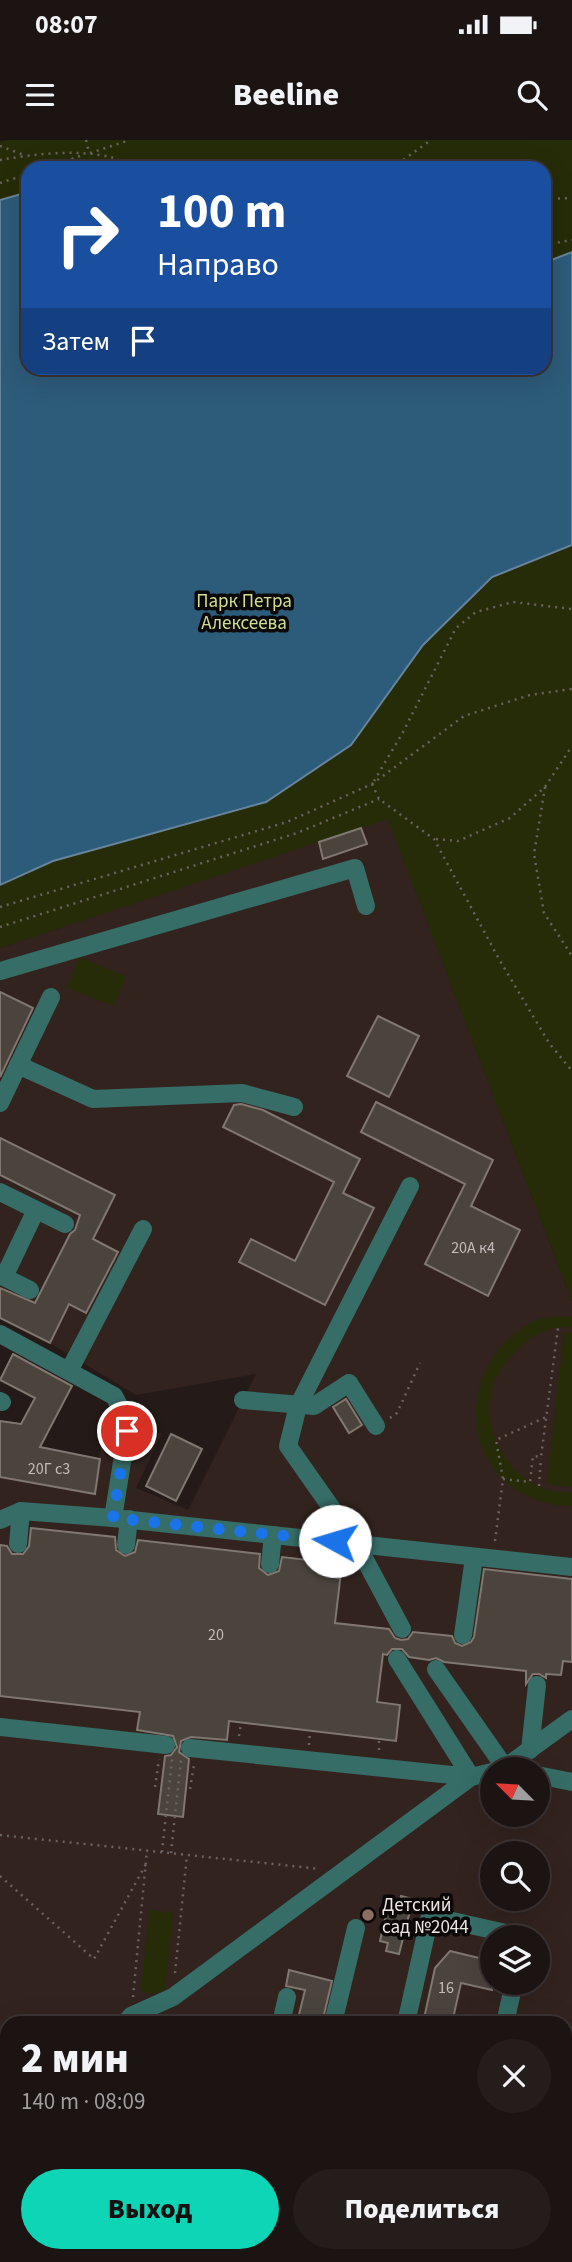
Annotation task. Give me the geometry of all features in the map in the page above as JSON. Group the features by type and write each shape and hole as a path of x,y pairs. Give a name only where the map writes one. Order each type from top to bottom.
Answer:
{"street":[{"path":"0,971 355,868 366,906"},
{"path":"0,1103 51,997"},
{"path":"18,1065 93,1099 242,1093 294,1107"},
{"path":"402,1629 356,1544 288,1446 298,1406 410,1186"},
{"path":"0,1192 65,1224"},
{"path":"30,1290 2,1276 36,1210"},
{"path":"69,1371 143,1229"},
{"path":"1,1335 114,1396 125,1422 121,1519 126,1545"},
{"path":"243,1400 314,1406 349,1383 376,1426"},
{"path":"18,1544 21,1511"},
{"path":"0,1520 21,1511 121,1519 572,1567"},
{"path":"270,1564 272,1535"},
{"path":"463,1635 474,1558"},
{"path":"397,1659 471,1777"},
{"path":"436,1669 497,1757"},
{"path":"530,1751 537,1685"},
{"path":"522,1757 572,1719"},
{"path":"0,1727 178,1748 471,1777 480,1775"},
{"path":"136,2016 173,1997 471,1777"},
{"path":"550,1778 572,1782"},
{"path":"408,2016 430,1916 480,1927"},
{"path":"335,2016 356,1928"},
{"path":"507,2016 511,1995"},
{"path":"283,2016 287,1997"}],"path":[{"path":"86,140 89,153"},
{"path":"66,161 130,140"},
{"path":"402,161 430,140"},
{"path":"0,146 27,156"},
{"path":"0,160 89,153 121,161"},
{"path":"0,183 21,176"},
{"path":"551,200 572,198"},
{"path":"551,244 572,240"},
{"path":"372,784 402,734 456,628 476,612 513,602 572,609"},
{"path":"0,907 287,822 372,784 464,716 530,695 572,689"},
{"path":"434,839 458,841 510,818 545,787 572,746"},
{"path":"372,784 379,799 434,839 499,959 549,1043 572,1071"},
{"path":"545,787 534,854 544,914 572,956"},
{"path":"0,927 297,833 379,799"},
{"path":"539,1486 558,1328"},
{"path":"376,1426 397,1413 420,1363"},
{"path":"493,1560 503,1479 496,1440 546,1417"},
{"path":"503,1479 530,1482 533,1456 541,1457"},
{"path":"379,1739 379,1752"},
{"path":"162,1852 170,1781 178,1748"},
{"path":"171,1853 178,1782 178,1748"},
{"path":"156,1787 178,1748"},
{"path":"178,1748 191,1789"},
{"path":"170,1781 178,1782"},
{"path":"0,1835 344,1871"},
{"path":"128,2016 147,1850"},
{"path":"173,1997 187,1855"},
{"path":"0,1876 94,1958 146,1864"}],"shaded area":[{"path":"388,818 572,1301 572,2016 0,2016 0,1440 99,1459 104,1429 162,1433 136,1488 188,1510 256,1374 136,1395 50,1343 0,1318 0,948"}],"green space":[{"name":"Парк Петра Алексеева","path":"572,140 572,1301 388,819 0,948 0,142"},
{"path":"79,957 126,976 114,1006 67,988"},
{"path":"572,1317 572,1327 557,1327 536,1335 506,1362 496,1378 490,1410 497,1442 514,1469 544,1489 572,1493 572,1506 540,1501 517,1490 499,1475 487,1457 479,1436 476,1414 479,1391 487,1369 504,1343 537,1320"},
{"path":"564,1332 572,1333 572,1487 547,1484"},
{"path":"150,1910 173,1913 165,1990 153,1995 141,1990"}],"water":[{"name":"Парк Петра Алексеева","path":"21,194 21,375 551,375 551,260 572,252 572,545 492,577 423,645 351,745 266,802 53,861 0,885 0,200"}],"building":[{"path":"361,828 367,844 323,859 319,842"},
{"path":"0,992 33,1008 0,1077"},
{"path":"378,1016 419,1036 389,1097 347,1076"},
{"path":"376,1102 493,1160 471,1206 520,1230 488,1296 425,1264 465,1184 361,1132"},
{"path":"241,1104 263,1110 360,1159 343,1193 374,1208 325,1305 239,1262 251,1239 295,1261 334,1182 223,1127 234,1105"},
{"path":"0,1138 115,1195 93,1239 118,1252 86,1313 69,1304 50,1343 0,1318 0,1288 35,1303 70,1234 75,1230 80,1215 0,1175"},
{"path":"13,1354 72,1386 40,1447 100,1459 95,1494 0,1477 0,1421 21,1424 35,1398 0,1380"},
{"path":"346,1399 362,1425 349,1433 333,1407"},
{"path":"171,1434 202,1449 176,1501 146,1486"},
{"path":"31,1528 115,1537 116,1550 125,1556 135,1552 138,1540 260,1554 259,1568 268,1575 279,1571 282,1557 342,1564 335,1623 389,1629 395,1638 401,1640 408,1639 413,1632 452,1636 455,1643 462,1646 471,1642 474,1637 484,1569 572,1579 572,1662 563,1661 561,1675 546,1674 546,1678 533,1674 526,1684 526,1671 444,1662 436,1658 429,1660 409,1657 402,1649 392,1649 387,1655 383,1654 377,1702 400,1705 396,1741 229,1721 227,1740 191,1737 181,1741 179,1752 189,1759 183,1817 158,1814 165,1756 171,1755 177,1747 173,1736 137,1730 140,1712 0,1696 0,1545 7,1546 12,1554 23,1554 29,1546"},
{"path":"401,1896 413,1899 399,1954 386,1951 388,1943 380,1941 388,1906 397,1909"},
{"path":"450,1951 480,1958 480,1987 461,1983 454,2016 425,2016 435,1968"},
{"path":"289,1970 332,1981 324,2016 299,2016 305,1990 286,1986"}],"place":[{"name":"Детский сад №2044","path":"368,1915"}],"route":[{"path":"127,1431 113,1518 335,1541"}]}
